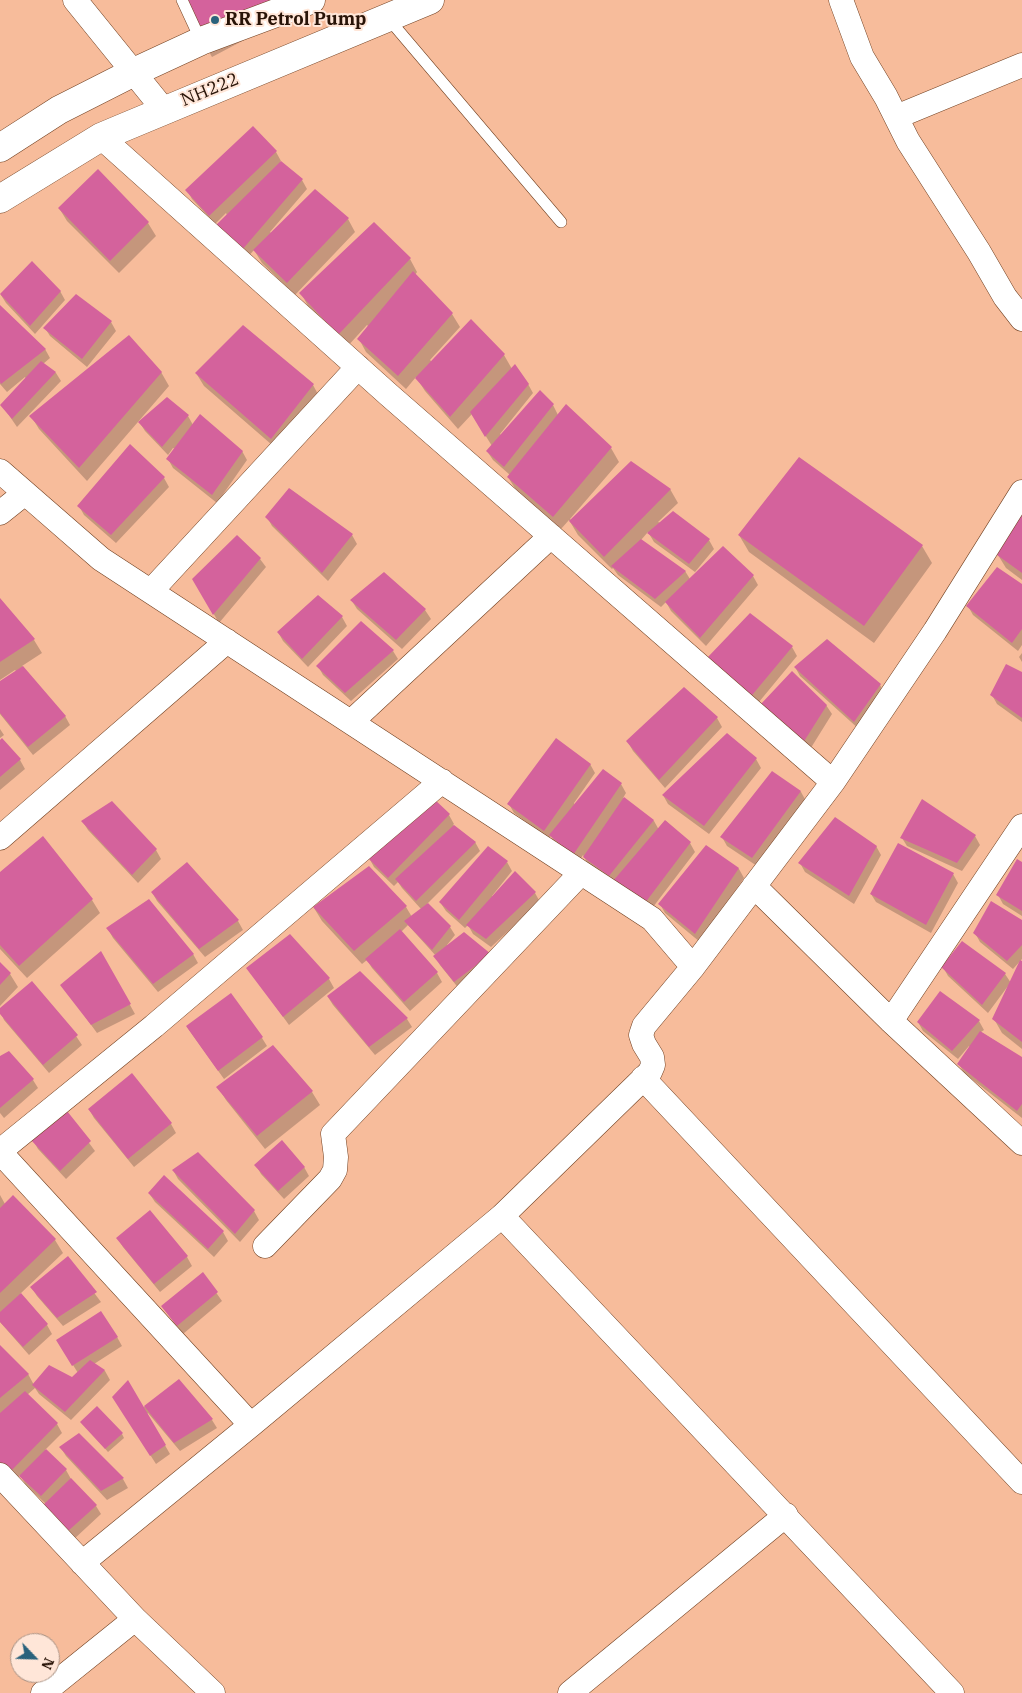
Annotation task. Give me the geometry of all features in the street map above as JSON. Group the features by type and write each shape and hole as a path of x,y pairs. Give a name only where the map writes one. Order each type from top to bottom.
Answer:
{"highway":[{"path":"0,148 59,110 134,72 200,41 311,0"},
{"name":"NH222","path":"0,199 101,137 430,0"}],"street":[{"path":"75,0 164,110"},
{"path":"841,0 862,57 908,141 979,252 1005,297 1022,319"},
{"path":"896,118 1022,64"},
{"path":"101,137 358,367 833,782"},
{"path":"150,591 358,367"},
{"path":"0,471 101,559 652,919 693,967"},
{"path":"82,1563 251,1426 502,1216 650,1072 654,1065 641,1035 644,1026 693,967 833,782 934,631 1022,492"},
{"path":"0,513 25,493"},
{"path":"351,722 551,536"},
{"path":"0,838 227,641"},
{"path":"251,1426 0,1152 154,1026 442,782"},
{"path":"891,1021 1022,826"},
{"path":"265,1246 330,1179 335,1170 336,1157 333,1134 581,873"},
{"path":"754,886 891,1021 1022,1143"},
{"path":"643,1078 1022,1482"},
{"path":"502,1216 952,1693"},
{"path":"0,1475 135,1619 213,1693"},
{"path":"570,1693 786,1515"},
{"path":"43,1693 135,1619"}],"lane":[{"path":"182,0 200,41"},
{"path":"388,17 561,222"}],"building":[{"name":"RR Petrol Pump","path":"183,0 278,0 201,41"},
{"path":"253,126 277,151 209,216 185,190"},
{"path":"281,161 303,179 242,250 216,225"},
{"path":"98,169 149,222 110,261 58,208"},
{"path":"315,189 349,218 287,283 253,250"},
{"path":"374,222 411,258 338,335 299,293"},
{"path":"32,261 61,291 30,326 0,294"},
{"path":"413,271 453,313 398,376 357,339"},
{"path":"76,294 112,321 82,359 43,328"},
{"path":"0,305 46,349 1,384 0,382"},
{"path":"471,319 505,354 450,417 415,378"},
{"path":"243,325 314,384 271,439 195,373"},
{"path":"129,335 162,372 79,468 29,416"},
{"path":"41,361 56,372 12,419 0,405"},
{"path":"515,364 529,384 485,437 470,412"},
{"path":"540,390 554,404 504,467 486,451"},
{"path":"167,397 189,415 162,447 138,422"},
{"path":"566,404 612,447 553,517 507,477"},
{"path":"200,414 243,451 212,495 166,459"},
{"path":"130,444 165,477 111,535 77,506"},
{"path":"799,457 923,545 864,626 738,535"},
{"path":"631,461 671,489 604,557 569,521"},
{"path":"289,488 353,534 322,573 265,517"},
{"path":"673,511 710,539 689,564 647,533"},
{"path":"1022,511 1022,573 997,555"},
{"path":"237,535 261,558 213,615 192,579"},
{"path":"641,539 686,571 655,599 611,566"},
{"path":"723,546 754,575 700,638 665,602"},
{"path":"997,567 1022,584 1022,629 1012,643 966,606"},
{"path":"384,572 426,609 396,640 350,600"},
{"path":"318,595 343,616 302,659 277,632"},
{"path":"0,598 35,639 0,662"},
{"path":"750,613 793,646 748,700 707,658"},
{"path":"361,621 394,650 345,693 316,666"},
{"path":"827,639 881,684 854,722 794,667"},
{"path":"1006,664 1022,672 1022,718 990,695"},
{"path":"23,666 66,716 28,747 0,713 0,681"},
{"path":"792,671 827,705 803,743 760,705"},
{"path":"684,687 718,717 659,780 626,741"},
{"path":"727,733 757,758 704,826 662,795"},
{"path":"2,738 21,759 0,777 0,740"},
{"path":"556,738 591,764 544,831 507,804"},
{"path":"603,769 622,783 573,855 549,835"},
{"path":"772,771 801,791 752,858 720,837"},
{"path":"624,797 654,820 609,876 583,857"},
{"path":"433,798 450,814 388,878 368,858"},
{"path":"922,799 976,835 957,863 900,838"},
{"path":"112,801 157,849 132,875 81,821"},
{"path":"835,817 877,846 849,896 798,863"},
{"path":"665,820 691,842 645,903 613,881"},
{"path":"454,825 476,842 416,901 395,879"},
{"path":"43,836 93,899 19,966 0,945 0,872"},
{"path":"898,843 954,873 926,925 870,894"},
{"path":"706,845 739,868 695,934 658,904"},
{"path":"488,846 508,861 459,920 439,902"},
{"path":"1017,859 1022,862 1022,911 996,895"},
{"path":"187,862 239,920 199,949 151,892"},
{"path":"369,866 407,906 354,951 313,907"},
{"path":"515,871 536,892 486,939 466,925"},
{"path":"149,899 194,954 153,984 106,928"},
{"path":"991,901 1022,920 1022,945 1007,961 973,933"},
{"path":"428,903 451,926 432,950 404,921"},
{"path":"400,929 438,972 404,1002 365,959"},
{"path":"464,932 491,954 454,982 433,956"},
{"path":"290,934 330,978 283,1017 246,968"},
{"path":"962,941 1006,973 982,1005 941,967"},
{"path":"101,951 131,1004 91,1025 60,985"},
{"path":"1020,960 1022,961 1022,1042 992,1019"},
{"path":"0,962 11,973 0,985"},
{"path":"360,971 408,1018 369,1047 327,996"},
{"path":"32,981 78,1035 43,1065 0,1014 0,1008"},
{"path":"940,991 980,1020 952,1051 917,1022"},
{"path":"231,993 263,1037 218,1071 186,1026"},
{"path":"980,1031 1022,1057 1022,1104 1017,1111 957,1064"},
{"path":"273,1045 313,1091 257,1136 216,1087"},
{"path":"9,1051 34,1079 0,1108 0,1056"},
{"path":"132,1073 172,1123 128,1159 88,1109"},
{"path":"67,1111 91,1141 60,1171 31,1140"},
{"path":"282,1140 305,1167 278,1191 254,1165"},
{"path":"198,1152 255,1210 235,1234 172,1170"},
{"path":"164,1175 224,1231 208,1249 148,1193"},
{"path":"13,1195 56,1239 0,1293 0,1208"},
{"path":"150,1210 188,1256 154,1284 116,1238"},
{"path":"68,1256 97,1292 57,1318 30,1287"},
{"path":"203,1272 218,1292 177,1326 161,1306"},
{"path":"21,1293 48,1324 23,1347 0,1322 0,1312"},
{"path":"101,1311 118,1337 72,1366 56,1340"},
{"path":"0,1345 29,1374 0,1398"},
{"path":"90,1360 105,1370 65,1412 32,1385 49,1365 72,1377"},
{"path":"179,1379 213,1419 174,1443 144,1406"},
{"path":"128,1380 166,1445 150,1456 112,1397"},
{"path":"25,1391 58,1423 9,1473 0,1462 0,1413"},
{"path":"97,1406 123,1433 105,1449 80,1422"},
{"path":"79,1433 124,1478 101,1491 59,1447"},
{"path":"46,1449 67,1469 41,1496 19,1476"},
{"path":"71,1478 97,1505 67,1532 42,1506"}],"place":[{"name":"RR Petrol Pump","path":"215,20"}]}
